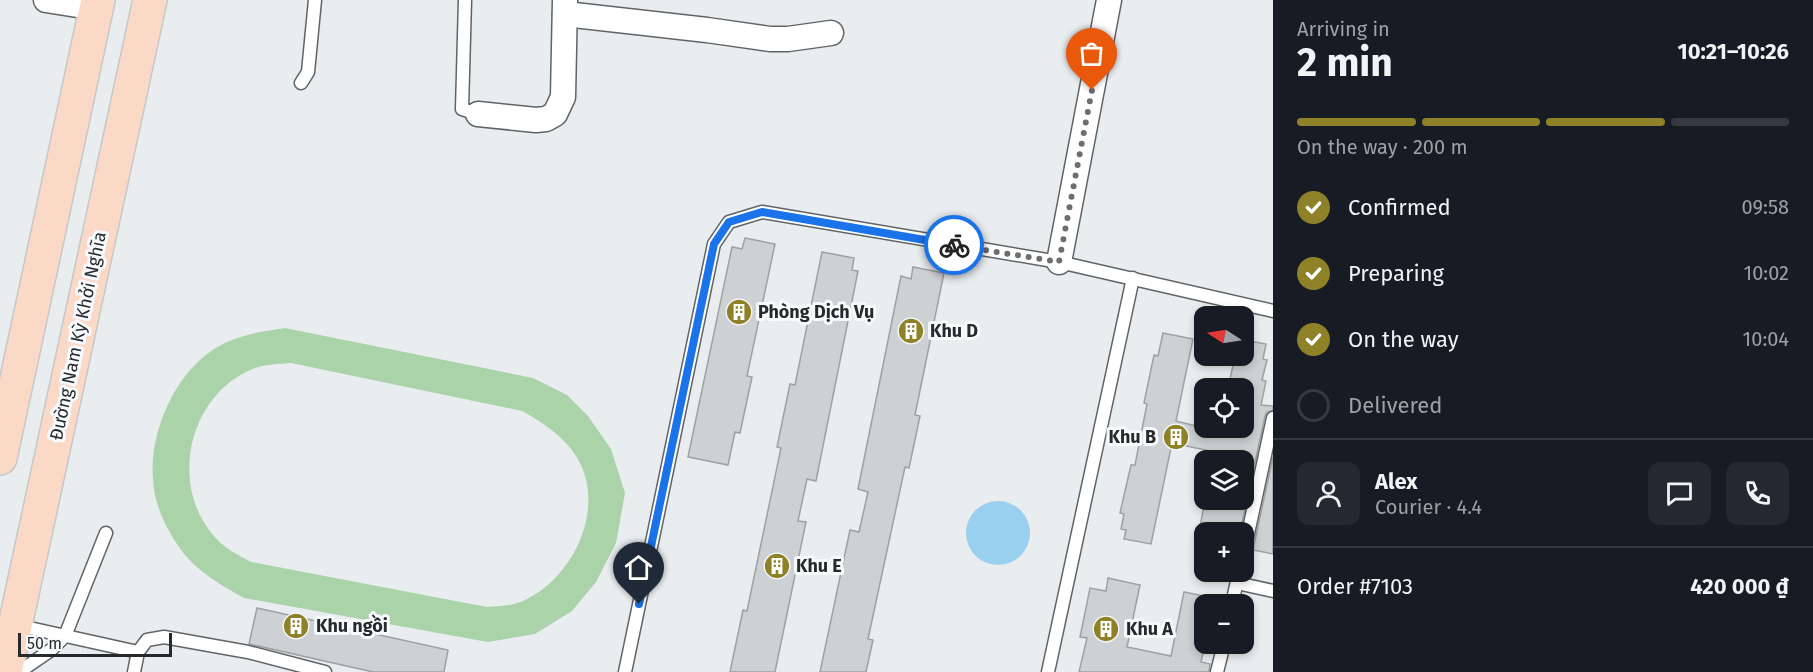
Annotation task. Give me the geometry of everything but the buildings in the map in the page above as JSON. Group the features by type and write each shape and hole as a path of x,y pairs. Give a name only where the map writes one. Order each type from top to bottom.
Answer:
{"main road":[{"name":"Đường Nam Kỳ Khởi Nghĩa","path":"5,672 150,0"},
{"path":"0,458 97,4"}],"street":[{"path":"46,0 97,4"},
{"path":"1059,262 1109,0"},
{"path":"478,114 536,120 546,119 555,114 563,97 565,7 770,39 831,33"}],"lane":[{"path":"301,83 308,72 315,0"},
{"path":"465,0 462,109 478,114"},
{"path":"625,672 714,244 729,222 762,212 1059,262 1273,311"},
{"path":"1048,672 1133,278"},
{"path":"1250,522 1273,418"},
{"path":"19,672 51,650 65,636 106,533"},
{"path":"1250,582 1273,591"},
{"path":"15,625 138,652"},
{"path":"134,672 138,652 147,640 164,637 248,652 325,672"},
{"path":"1217,672 1222,654"}],"green space":[{"path":"285,328 533,378 567,395 588,416 611,449 625,493 616,543 596,582 572,611 535,634 488,642 244,598 191,562 168,529 159,510 154,490 155,445 165,410 183,379 207,354 235,339","holes":["291,363 522,411 555,432 575,454 587,482 588,502 586,522 580,541 570,559 543,589 527,599 512,604 487,607 251,562 227,548 214,536 200,515 192,491 189,467 192,442 201,418 214,397 232,380 259,367"]}],"water":[{"path":"998,501 1016,506 1021,510 1025,515 1030,533 1025,551 1021,556 1016,560 998,565 980,560 975,556 971,551 966,533 971,515 975,510 980,506"}],"way so far":[{"path":"954,245 1059,262 1092,90"}],"place":[{"name":"Phòng Dịch Vụ","path":"739,312"},
{"name":"Khu D","path":"911,331"},
{"name":"Khu B","path":"1176,437"},
{"name":"Khu E","path":"777,566"},
{"name":"Khu ngồi","path":"296,626"},
{"name":"Khu A","path":"1106,629"}],"route":[{"path":"639,604 714,244 729,222 762,212 954,245"}]}
